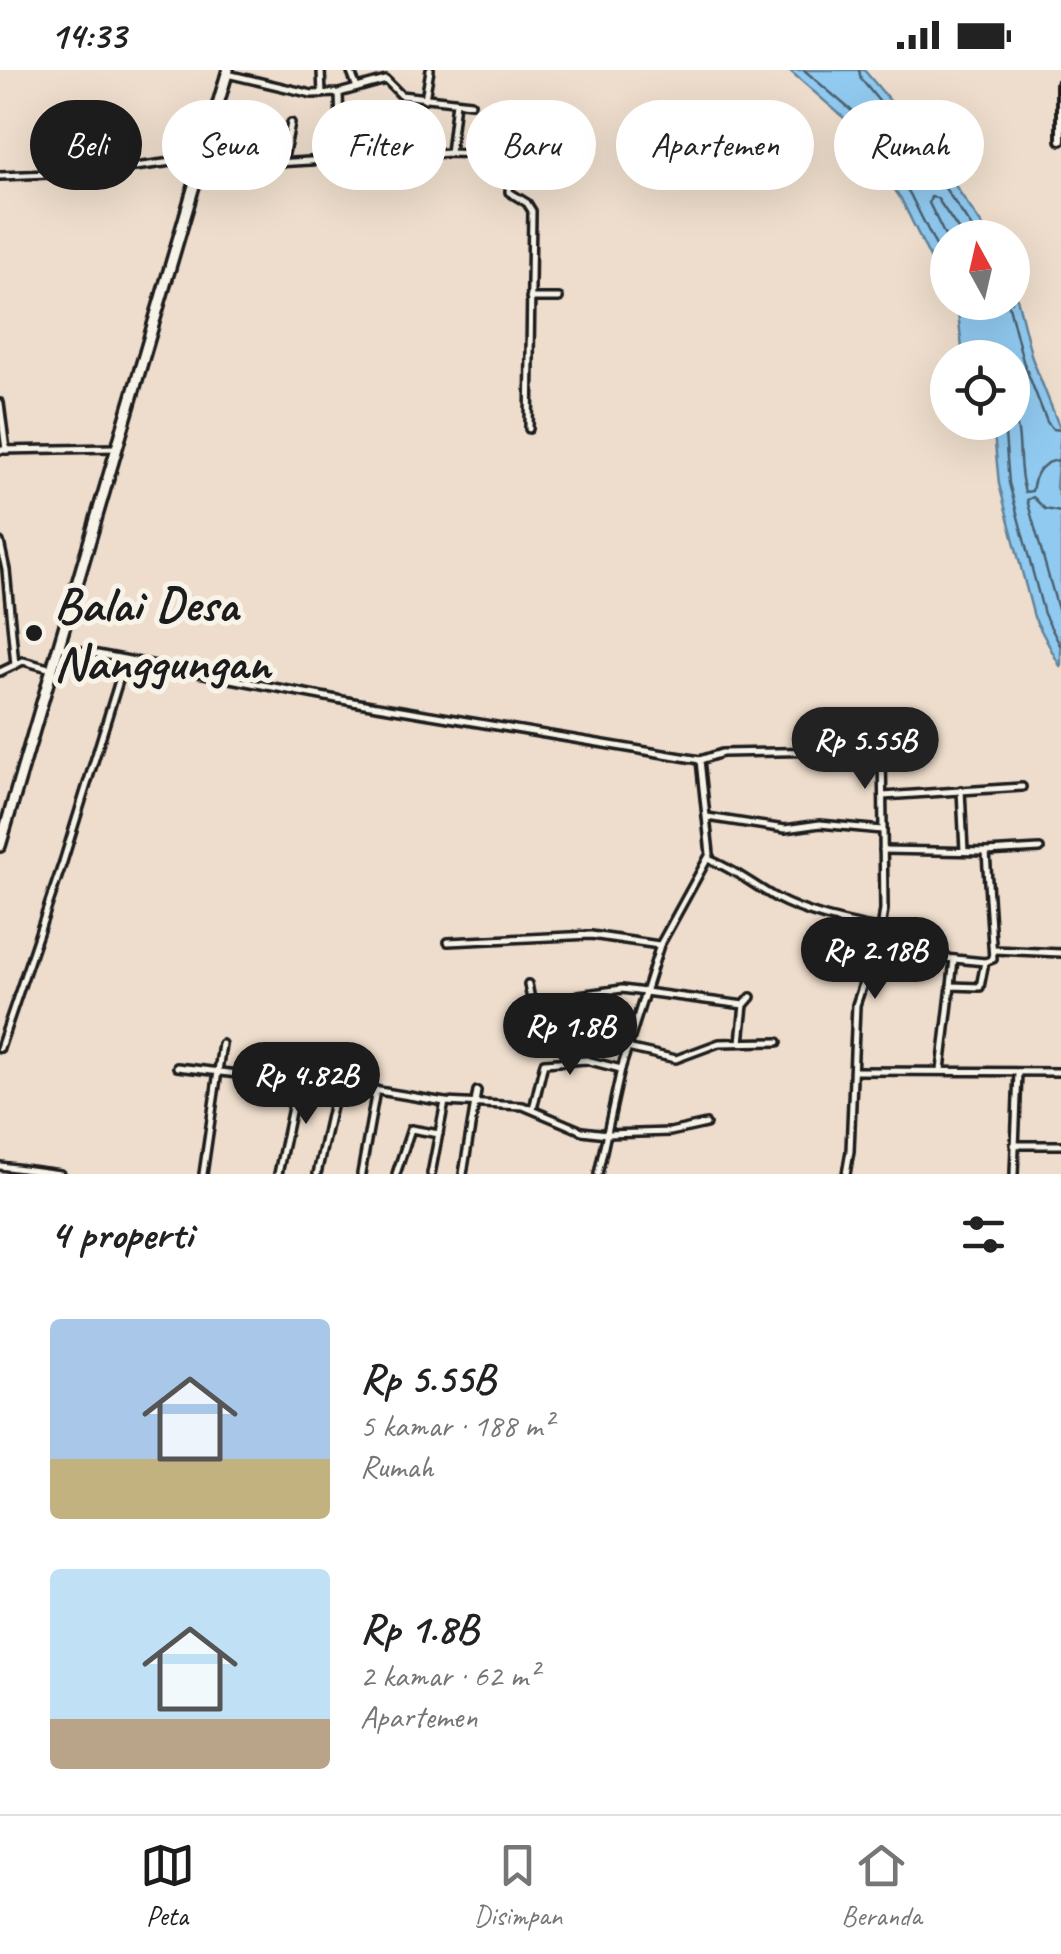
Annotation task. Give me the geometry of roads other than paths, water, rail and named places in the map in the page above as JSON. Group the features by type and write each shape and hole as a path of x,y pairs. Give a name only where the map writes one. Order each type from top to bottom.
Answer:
{"main road":[{"path":"219,100 227,72"},
{"path":"0,846 193,190"}],"street":[{"path":"322,70 322,94"},
{"path":"350,70 356,88"},
{"path":"425,99 430,70"},
{"path":"227,72 322,94 386,80 396,92 466,103"},
{"path":"1061,84 1061,140"},
{"path":"339,93 339,100"},
{"path":"450,153 456,102"},
{"path":"446,153 501,154 511,160 510,192 532,211 529,429"},
{"path":"0,176 98,172 162,163"},
{"path":"530,298 559,298"},
{"path":"0,403 3,450 118,448"},
{"path":"0,542 15,665"},
{"path":"58,647 700,760 722,753 880,750 881,930 856,1005 846,1174"},
{"path":"0,1048 125,660"},
{"path":"0,672 23,661 52,669"},
{"path":"598,1174 621,1068 660,945 708,858 700,760"},
{"path":"883,796 1022,787"},
{"path":"961,790 964,852"},
{"path":"707,817 785,829 820,824 882,830"},
{"path":"883,850 1040,849"},
{"path":"874,951 993,962 986,852"},
{"path":"708,858 738,871 795,906 881,930"},
{"path":"448,942 592,935 660,945"},
{"path":"993,950 1061,953"},
{"path":"941,1070 954,960"},
{"path":"951,986 980,987 985,962"},
{"path":"528,984 531,1009 536,1010 593,992 644,991 744,1005"},
{"path":"740,1042 744,1005 751,997"},
{"path":"627,1048 676,1059 719,1042 778,1042"},
{"path":"203,1174 222,1044"},
{"path":"533,1109 544,1063 586,1060 621,1068"},
{"path":"177,1066 258,1076 270,1068 336,1084 445,1102 533,1109 582,1130 607,1134 670,1132 706,1124"},
{"path":"854,1071 1061,1072"},
{"path":"1014,1174 1018,1072"},
{"path":"278,1174 299,1074"},
{"path":"317,1174 336,1084"},
{"path":"361,1174 376,1090"},
{"path":"462,1174 477,1090"},
{"path":"431,1174 445,1102"},
{"path":"396,1174 411,1129 439,1134"},
{"path":"1014,1145 1061,1146"},
{"path":"0,1166 60,1174"}],"water":[{"path":"789,70 864,70 889,100 834,100 834,109"},
{"path":"895,190 958,190 978,220 930,220 930,258"},
{"path":"959,320 1022,320 1028,340 961,340"},
{"path":"1030,350 1061,431 1056,487 1061,501 1061,668 1034,617 999,484 995,440 1030,440"}],"place":[{"name":"Balai Desa Nanggungan","path":"34,633"}]}
